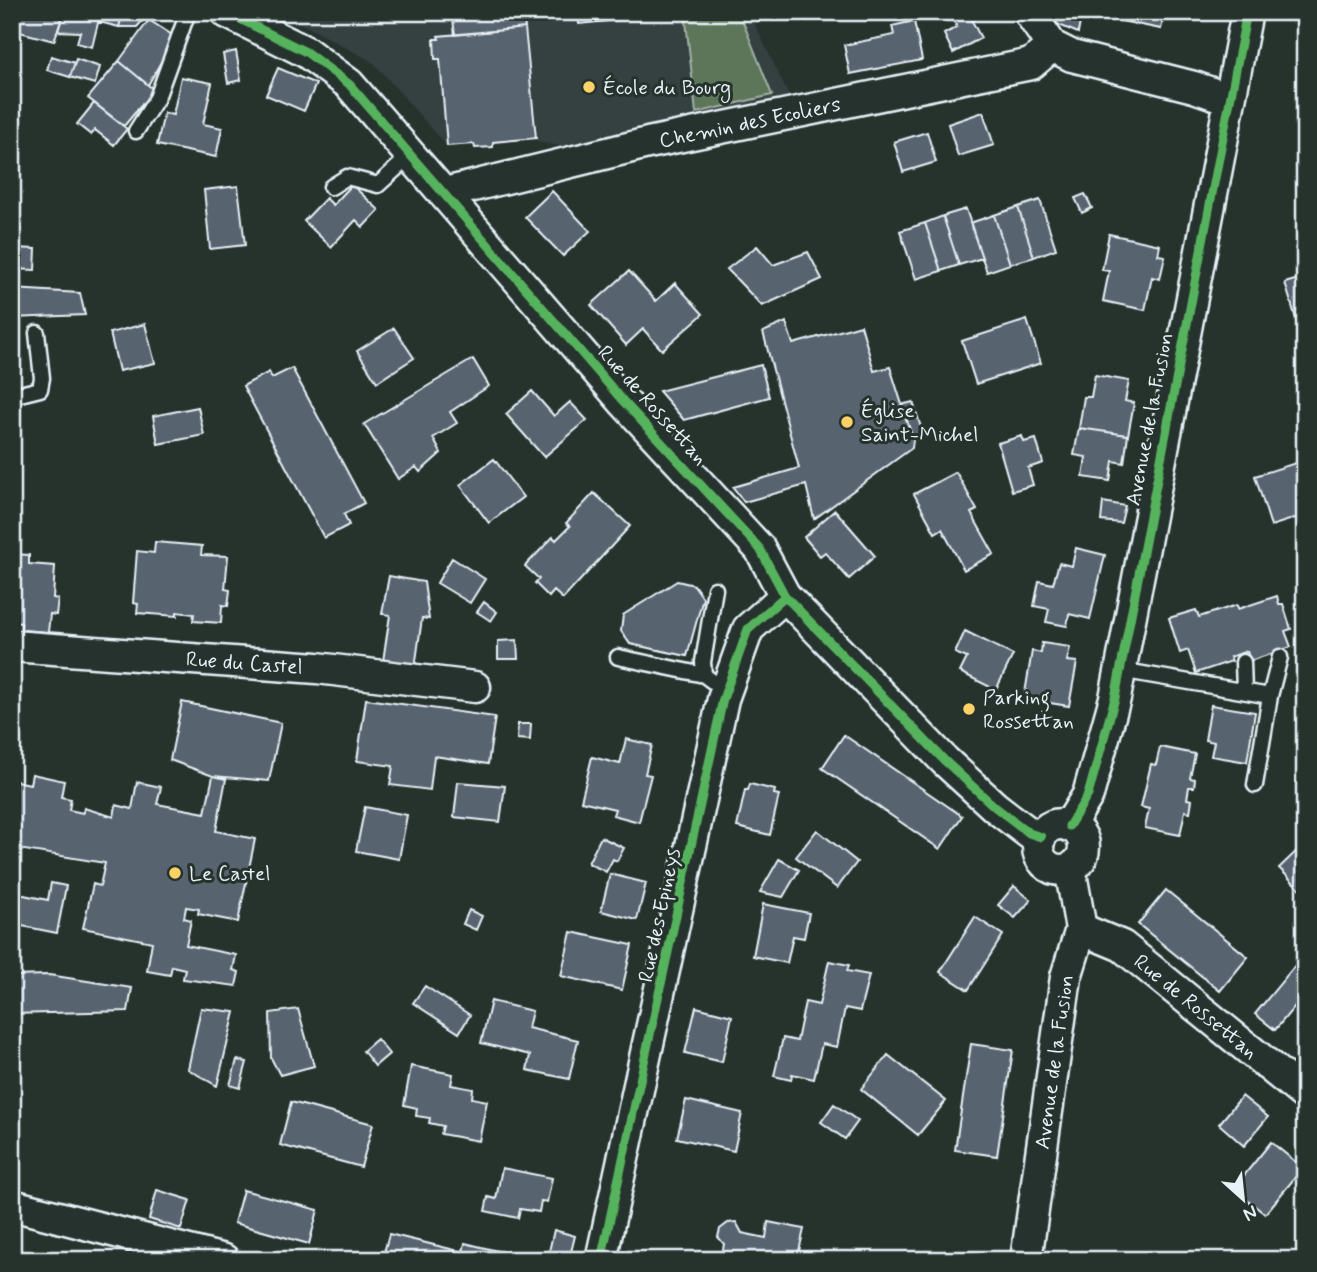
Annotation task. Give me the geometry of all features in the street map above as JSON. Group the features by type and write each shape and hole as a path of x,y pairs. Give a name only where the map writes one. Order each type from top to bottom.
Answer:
{"street":[{"name":"Rue de Rossettan","path":"226,12 329,66 445,193 623,401 760,549 785,596 945,761 995,807 1028,833 1041,837"},
{"path":"1029,12 1052,46 1072,56 1194,86 1229,99"},
{"name":"Avenue de la Fusion","path":"1069,826 1088,795 1101,757 1247,12"},
{"name":"Chemin des Ecoliers","path":"445,193 648,143 1031,64 1052,46"},
{"name":"Rue des Epineys","path":"601,1260 716,680 748,629 785,596"},
{"name":"Rue du Castel","path":"12,646 317,668 475,687"},
{"path":"1069,826 1079,833 1084,845 1080,861 1070,869 1056,869 1044,863 1039,850 1041,837 1051,827 1069,826"},
{"name":"Avenue de la Fusion","path":"1026,1260 1066,976 1081,929 1070,869"},
{"name":"Rue de Rossettan","path":"1081,929 1122,946 1305,1095"},
{"path":"12,1205 224,1260"}],"lane":[{"path":"136,131 157,98 188,12"},
{"path":"331,187 347,177 379,185 411,155"},
{"path":"12,396 40,390 42,378 37,333"},
{"path":"715,589 703,662 716,680"},
{"path":"618,657 716,680"},
{"path":"1255,785 1269,696 1280,657"},
{"path":"1243,662 1244,691"},
{"path":"1120,670 1269,696"}],"shaded area":[{"name":"École du Bourg","path":"280,12 749,12 790,98 565,147 538,142 536,138 493,142 493,147 475,148 474,144 447,146 373,62"}],"green space":[{"path":"685,12 739,12 772,95 696,113"}],"building":[{"path":"12,12 64,12 54,41 12,30"},
{"path":"64,12 100,15 92,47 77,43 80,32 58,31"},
{"path":"88,12 123,12 119,27 99,22 100,15"},
{"path":"123,12 150,12 137,27 119,27"},
{"path":"150,12 161,12 159,20"},
{"path":"452,12 523,12 525,28 455,35"},
{"path":"578,12 627,12 628,19 579,24"},
{"path":"949,12 988,12 972,21 981,38 953,53 944,34 957,27"},
{"path":"1045,12 1082,12 1078,33 1059,25"},
{"path":"1102,12 1165,12 1161,29 1101,17"},
{"path":"149,20 172,35 166,53 148,85 119,61"},
{"path":"914,21 922,60 850,74 844,45 894,35 892,26"},
{"path":"525,28 536,138 493,142 493,147 475,148 474,144 447,146 440,59 435,59 434,39 439,39 438,36"},
{"path":"236,51 241,80 228,83 223,54"},
{"path":"51,56 75,63 70,77 47,70"},
{"path":"76,59 100,67 95,84 70,77"},
{"path":"119,61 154,90 124,126 88,98"},
{"path":"278,68 316,84 304,111 266,95"},
{"path":"181,77 212,83 203,124 222,128 216,157 157,145 164,113 173,115"},
{"path":"94,103 127,129 114,145 95,130 91,135 77,124"},
{"path":"983,112 994,145 958,156 948,124"},
{"path":"927,132 936,162 903,172 894,142"},
{"path":"352,185 379,210 363,227 356,220 331,247 304,221 326,198 333,205"},
{"path":"238,186 245,245 210,249 204,190"},
{"path":"552,191 590,231 563,256 525,217"},
{"path":"1085,194 1092,208 1082,213 1075,198"},
{"path":"1040,200 1056,249 1034,257 1018,207"},
{"path":"1018,207 1034,257 1010,264 994,215"},
{"path":"966,209 982,258 959,265 943,216"},
{"path":"994,215 1010,264 987,272 970,223"},
{"path":"943,216 959,265 941,271 925,223"},
{"path":"925,223 941,271 916,279 900,231"},
{"path":"1109,234 1160,245 1158,255 1165,256 1160,279 1152,277 1145,310 1103,301 1109,271 1102,270"},
{"path":"757,246 773,265 808,252 822,279 762,306 727,269"},
{"path":"14,248 36,249 35,270 13,269"},
{"path":"629,271 656,301 675,283 703,314 662,350 643,329 626,345 591,305"},
{"path":"1305,277 1305,330 1300,332 1285,283"},
{"path":"12,289 80,293 85,315 12,318"},
{"path":"1027,320 1041,363 976,384 962,341"},
{"name":"Église Saint-Michel","path":"786,322 793,344 861,325 874,371 890,367 913,439 912,448 814,519 806,485 744,502 733,487 799,468 763,332"},
{"path":"145,324 155,363 119,371 110,333"},
{"path":"394,328 414,358 377,382 357,351"},
{"path":"473,359 489,386 450,412 457,423 433,438 441,453 420,472 416,467 398,479 364,424"},
{"path":"761,365 769,397 684,420 659,391"},
{"path":"292,368 364,503 344,514 349,525 324,538 243,386 269,372 272,378"},
{"path":"1095,375 1129,381 1125,401 1134,403 1128,435 1079,428 1084,397 1091,397"},
{"path":"532,391 554,416 570,402 587,420 544,457 506,414"},
{"path":"913,402 923,434 913,439 901,405"},
{"path":"198,407 204,435 158,444 153,416"},
{"path":"1079,428 1128,435 1124,463 1113,461 1110,481 1083,477 1086,457 1074,455"},
{"path":"1022,436 1024,442 1036,439 1043,463 1028,468 1033,485 1012,491 998,443"},
{"path":"494,459 523,497 489,523 460,485"},
{"path":"1305,460 1305,515 1271,526 1255,476"},
{"path":"956,472 977,510 971,513 994,554 964,570 942,529 935,533 914,494"},
{"path":"594,493 630,526 563,599 554,591 549,597 535,583 539,579 525,566 553,537 556,540 570,526 566,523"},
{"path":"1103,502 1125,506 1121,523 1101,521"},
{"path":"835,510 875,556 849,579 825,552 820,556 804,537"},
{"path":"155,542 202,546 201,555 228,556 225,589 230,590 228,606 222,605 221,623 193,621 194,614 177,612 177,616 137,613 138,604 133,603 137,551 154,553"},
{"path":"1076,548 1105,555 1090,619 1069,614 1067,626 1046,622 1049,609 1034,606 1039,581 1053,584 1059,563 1072,566"},
{"path":"12,554 29,555 29,564 55,566 53,598 58,599 56,615 50,614 48,632 21,630 21,623 12,622"},
{"path":"452,558 485,579 470,603 437,583"},
{"path":"389,576 424,582 429,619 422,618 415,668 383,661 390,615 382,614"},
{"path":"677,581 694,585 703,598 687,656 630,644 621,631 623,615"},
{"path":"1277,596 1279,604 1283,604 1291,629 1285,631 1291,647 1250,661 1247,651 1230,657 1232,661 1196,673 1188,650 1180,653 1169,618 1196,610 1199,617 1237,605 1238,609"},
{"path":"484,602 497,612 491,621 477,612"},
{"path":"965,631 1013,655 996,690 960,672 967,658 955,653"},
{"path":"517,640 518,659 498,659 498,641"},
{"path":"1042,643 1070,647 1067,661 1077,662 1069,706 1024,699 1032,651 1041,653"},
{"path":"366,699 495,717 488,764 434,756 430,790 390,785 393,766 357,761"},
{"path":"182,702 281,723 269,781 213,776 170,760"},
{"path":"1211,705 1255,712 1247,762 1211,756 1214,742 1205,740"},
{"path":"518,724 531,724 530,740 517,739"},
{"path":"844,735 962,816 940,849 822,768"},
{"path":"626,739 652,745 645,774 651,775 639,822 613,815 615,809 581,801 592,757 620,764"},
{"path":"1160,747 1195,754 1190,778 1195,779 1194,787 1189,787 1187,799 1192,800 1190,812 1185,811 1180,835 1145,828 1149,809 1141,807 1151,764 1156,765"},
{"name":"Le Castel","path":"32,774 64,781 61,797 71,799 69,810 83,813 84,808 114,817 116,805 132,809 137,782 161,787 157,804 205,813 213,776 226,779 216,831 255,839 238,922 198,914 199,909 186,907 184,918 191,920 186,945 236,955 233,970 239,972 236,986 183,979 185,969 172,966 170,975 147,971 152,942 83,928 93,884 100,886 105,863 12,848 12,780 30,784"},
{"path":"458,782 505,786 500,822 454,817"},
{"path":"750,784 775,790 774,794 779,795 770,835 737,827 745,790 748,790"},
{"path":"365,807 407,815 399,859 356,851"},
{"path":"817,830 857,862 837,888 796,857"},
{"path":"601,837 624,848 617,861 613,859 606,872 588,863"},
{"path":"1305,843 1305,894 1279,868"},
{"path":"779,859 799,870 783,897 760,892"},
{"path":"610,874 646,883 637,920 601,911"},
{"path":"51,883 66,886 57,933 12,924 14,893 48,900"},
{"path":"1014,886 1031,900 1015,918 998,905"},
{"path":"1166,890 1248,957 1220,991 1138,924"},
{"path":"763,904 809,913 804,938 793,936 787,963 753,956"},
{"path":"469,910 482,916 476,930 463,924"},
{"path":"975,917 1003,935 968,990 940,972"},
{"path":"571,932 632,945 622,990 561,976"},
{"path":"1302,957 1305,959 1305,994 1275,1030 1255,1014"},
{"path":"829,961 849,965 847,971 869,975 860,1011 845,1008 837,1047 822,1044 814,1079 792,1074 791,1080 774,1076 783,1038 797,1041 805,1002 819,1005"},
{"path":"49,975 132,988 128,1011 12,1014 12,976"},
{"path":"425,986 470,1015 459,1033 413,1003"},
{"path":"491,1001 532,1011 528,1028 578,1040 569,1079 527,1070 530,1055 481,1043"},
{"path":"696,1007 732,1016 722,1062 685,1053"},
{"path":"201,1008 235,1012 217,1086 188,1069"},
{"path":"298,1009 314,1066 280,1075 271,1058 270,1013"},
{"path":"377,1039 389,1054 375,1066 363,1051"},
{"path":"971,1044 1013,1050 997,1156 955,1150"},
{"path":"888,1055 946,1101 918,1135 861,1089"},
{"path":"237,1060 247,1062 240,1088 230,1085"},
{"path":"411,1066 453,1074 451,1085 473,1089 472,1098 487,1101 479,1141 441,1134 443,1126 429,1123 430,1118 416,1116 417,1108 404,1105"},
{"path":"1242,1096 1268,1117 1244,1146 1219,1124"},
{"path":"686,1100 742,1113 734,1151 677,1138"},
{"path":"291,1102 373,1124 361,1167 280,1145"},
{"path":"834,1104 858,1121 845,1139 821,1122"},
{"path":"1271,1142 1303,1168 1265,1214 1233,1189"},
{"path":"502,1168 552,1178 547,1202 541,1201 539,1212 520,1209 518,1218 485,1211 488,1197 496,1199"},
{"path":"157,1190 190,1200 181,1229 149,1219"},
{"path":"243,1190 318,1210 309,1244 234,1223"},
{"path":"736,1222 742,1233 766,1238 768,1222 804,1229 797,1260 721,1260 724,1244 718,1237 720,1229 728,1223"},
{"path":"554,1230 575,1236 569,1260 547,1260"},
{"path":"389,1234 463,1252 465,1243 534,1260 382,1260"}],"cycle path":[{"path":"226,12 306,52 349,84 623,401 760,549 785,596 945,761 995,807 1029,833 1041,837"},
{"path":"1069,826 1088,795 1115,698 1247,12"},
{"path":"601,1260 723,699 748,629 785,596"}],"place":[{"name":"École du Bourg","path":"589,87"},
{"name":"Église Saint-Michel","path":"847,422"},
{"name":"Parking Rossettan","path":"969,709"},
{"name":"Le Castel","path":"175,873"}]}
